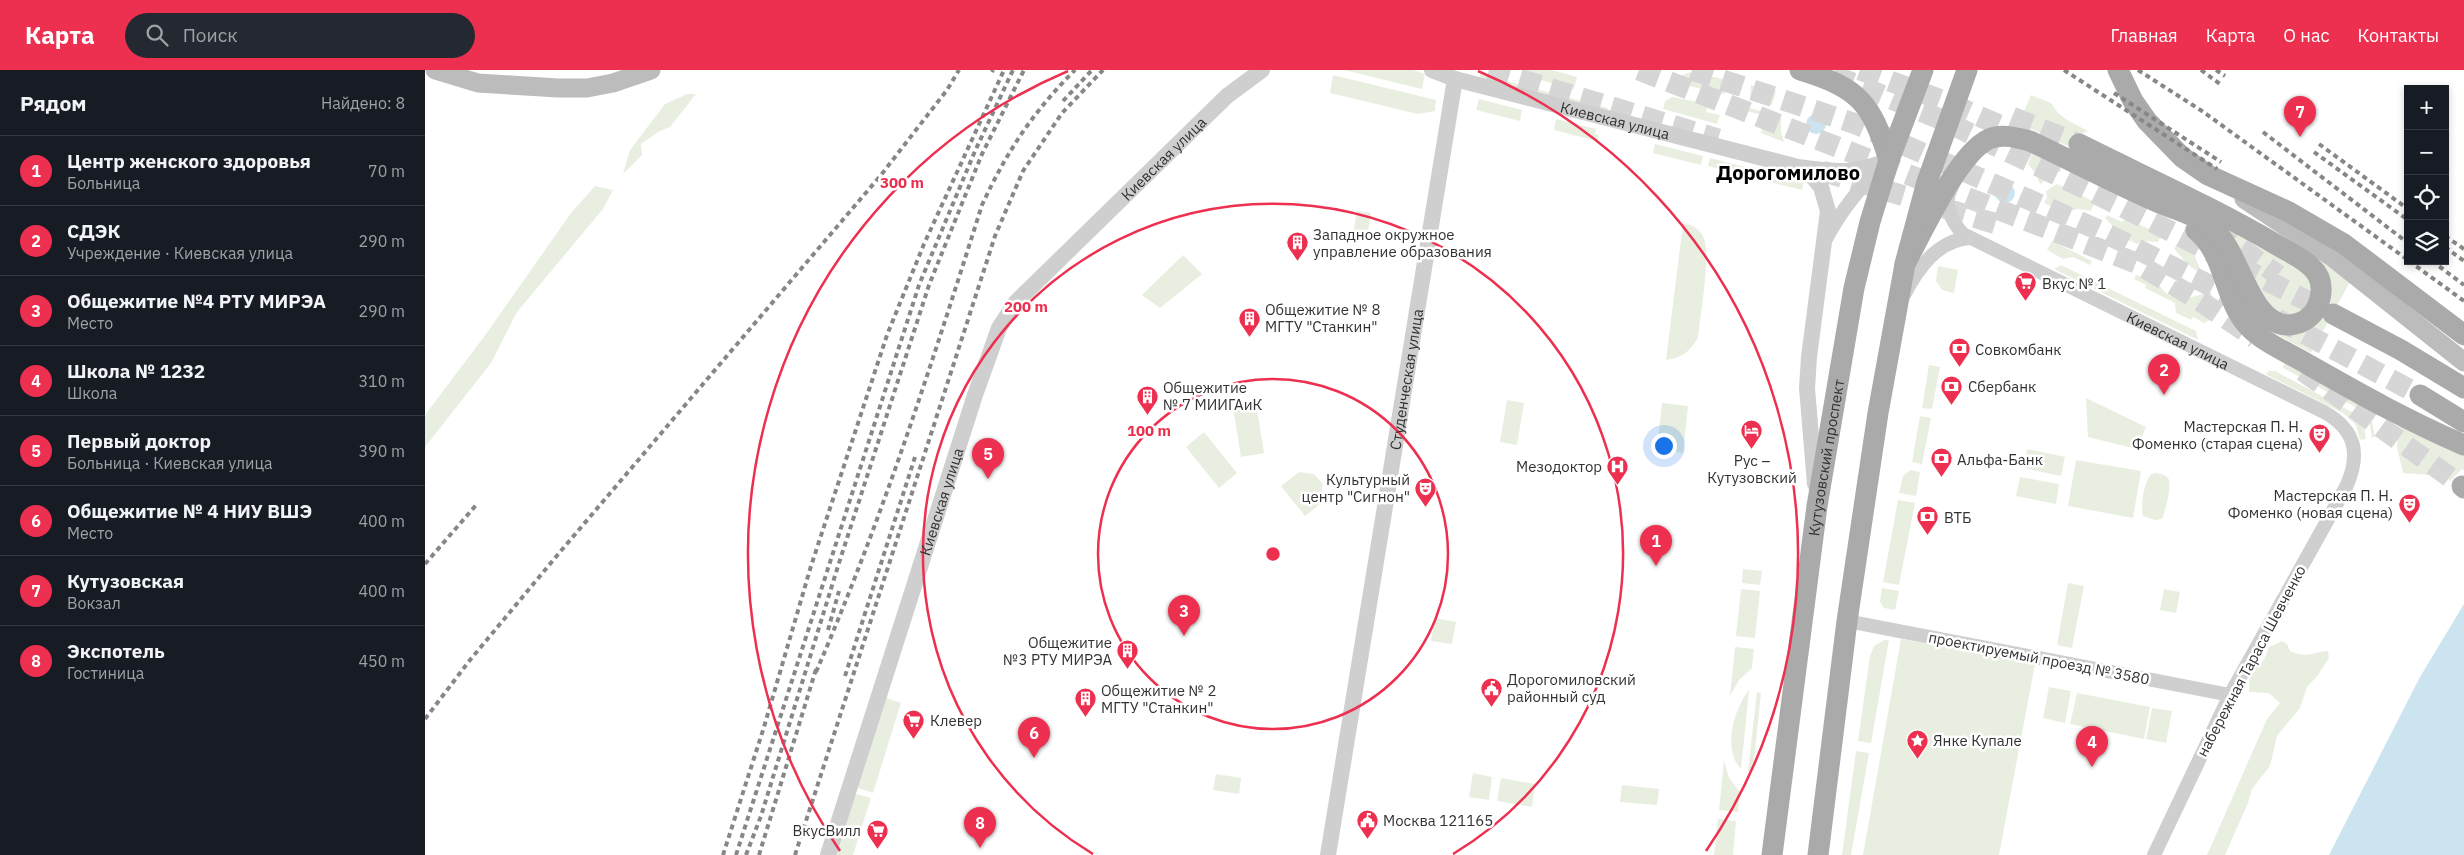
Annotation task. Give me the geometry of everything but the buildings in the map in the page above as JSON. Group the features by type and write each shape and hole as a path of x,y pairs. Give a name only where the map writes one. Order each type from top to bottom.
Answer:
{"main road":[{"path":"435,70 478,83 558,88 596,86 651,70"},
{"path":"1800,70 1830,79 1855,94 1873,118 1889,160"},
{"name":"Кутузовский проспект","path":"1772,855 1817,506 1854,288 1870,222 1889,160 1923,70"},
{"path":"1818,855 1847,621 1878,413 1905,264 1933,164 1967,70"},
{"path":"2119,70 2133,101 2157,132 2182,157 2309,232 2344,244 2464,335"},
{"path":"1905,264 1969,155 1979,145 1990,139 2014,137 2030,141 2157,202 2192,216 2214,229 2231,251 2259,310 2271,321 2279,324 2297,324 2312,314 2321,294 2320,282 2318,275 2305,262 2243,225 2079,144"},
{"path":"2157,202 2197,230 2211,245 2240,314 2256,333 2376,404 2410,422 2464,445"},
{"path":"2309,232 2332,257 2464,362"},
{"path":"2333,314 2401,350 2464,388"},
{"path":"2401,350 2464,378"},
{"path":"2420,395 2464,422"}],"street":[{"name":"Киевская улица","path":"828,855 972,404 999,328 1016,302 1071,246 1227,96 1262,70"},
{"name":"Киевская улица","path":"1432,70 1455,79 1798,167 1851,172 1867,169 1889,160"},
{"name":"Студенческая улица","path":"1328,855 1455,79"},
{"path":"1825,243 1849,201 1869,178 1889,160"},
{"name":"Киевская улица","path":"1798,167 1815,179 1825,198 1828,211 1809,357 1807,388 1817,506"},
{"name":"Киевская улица","path":"1948,188 1947,201 1949,213 1954,224 1969,238 2337,419 2345,426 2352,441 2353,469"},
{"path":"1898,306 1912,280 1940,248 1950,242 1969,238"},
{"name":"набережная Тараса Шевченко","path":"2154,855 2230,695 2346,487 2353,469"},
{"name":"проектируемый проезд № 3580","path":"1847,621 2230,695"}],"green space":[{"path":"1344,70 1413,70 1425,74 1422,89"},
{"path":"1522,70 1552,70 1577,77 1574,89 1521,75"},
{"path":"1692,72 1731,81 1730,87 1724,94 1676,83 1675,77"},
{"path":"1480,74 1608,108 1607,110 1480,77"},
{"path":"1333,75 1436,100 1435,111 1418,114 1330,93"},
{"path":"1751,85 1776,91 1772,105 1750,100"},
{"path":"687,94 696,94 670,127 658,132 641,144 642,155 623,174 630,150 665,104"},
{"path":"2031,95 2051,103 2058,113 2067,120 2088,131 2083,133 2076,150 2019,123"},
{"path":"1672,97 1708,104 1706,112 1720,115 1717,124 1663,109 1665,101"},
{"path":"1479,99 1522,110 1520,121 1476,110"},
{"path":"1741,106 1769,113 1769,115 1781,116 1781,132 1784,142 1761,133 1765,116 1740,109"},
{"path":"1556,119 1596,129 1595,134 1599,135 1597,141 1554,130"},
{"path":"1655,144 1703,156 1701,165 1653,153"},
{"path":"2032,153 2058,165 2062,170 2040,184 2036,174 2028,164"},
{"path":"1710,158 1749,168 1747,176 1708,166"},
{"path":"1755,169 1804,181 1802,190 1753,178"},
{"path":"2057,184 2095,202 2091,211 2078,209 2065,212 2044,203 2047,197 2046,191"},
{"path":"595,186 613,190 603,209 517,312 491,363 425,447 425,415 486,334 571,213"},
{"path":"1357,211 1371,213 1367,236 1353,234"},
{"path":"2107,215 2122,222 2126,218 2161,235 2158,242 2146,241 2137,244 2115,233 2111,224 2105,218"},
{"path":"2222,223 2308,275 2315,297 2298,317 2274,314"},
{"path":"1683,224 1687,224 1700,231 1704,238 1706,250 1706,274 1698,338 1685,353 1677,358 1666,360"},
{"path":"2052,241 2092,261 2090,265 2073,257 2063,259 2047,250"},
{"path":"2178,242 2192,249 2200,269 2198,271 2188,264 2174,249"},
{"path":"1183,255 1202,274 1160,308 1142,295"},
{"path":"2321,261 2350,282 2311,353 2272,332 2302,330"},
{"path":"2061,265 2196,331 2198,340 2054,269"},
{"path":"1938,266 1958,270 1954,293 1942,290 1936,281"},
{"path":"2149,274 2155,278 2167,294 2178,298 2192,297 2210,291 2217,307 2206,311 2210,320 2204,323 2193,317 2191,320 2176,313 2175,303 2145,288 2146,285 2134,279 2136,275 2143,278"},
{"path":"2285,360 2370,410 2375,437 2372,438 2368,414 2283,368"},
{"path":"1929,365 1940,367 1932,409 1922,408"},
{"path":"2275,371 2363,418 2366,439 2360,440 2356,425 2343,413 2267,375 2266,373"},
{"path":"2086,398 2146,427 2137,449 2088,437"},
{"path":"1507,400 1524,403 1517,445 1500,442"},
{"path":"1256,403 1264,453 1241,457 1233,407"},
{"path":"1662,403 1688,406 1683,453 1657,450"},
{"path":"1920,416 1931,418 1922,464 1912,462"},
{"path":"2399,424 2464,453 2464,471 2462,469 2450,481 2445,476 2403,473 2397,447"},
{"path":"1204,432 1237,473 1219,488 1186,447"},
{"path":"2027,449 2065,457 2061,476 2023,468"},
{"path":"2076,460 2141,471 2133,518 2068,506"},
{"path":"1910,470 1920,472 1916,496 1899,493 1903,476"},
{"path":"1299,472 1314,474 1323,484 1319,505 1305,516 1281,486"},
{"path":"2156,473 2167,477 2170,486 2162,519 2155,520 2143,516 2142,506 2146,483 2151,474"},
{"path":"2020,477 2059,484 2056,504 2016,496"},
{"path":"1898,500 1915,503 1899,585 1883,582"},
{"path":"1743,569 1762,571 1760,585 1742,583"},
{"path":"2068,583 2084,586 2072,648 2057,645"},
{"path":"1882,588 1899,591 1895,610 1884,608 1880,602"},
{"path":"1741,589 1760,591 1755,638 1736,636"},
{"path":"2164,589 2180,592 2176,613 2160,610"},
{"path":"1435,618 1456,622 1452,644 1431,641"},
{"path":"1901,639 2035,664 1999,855 1863,855"},
{"path":"1884,640 1889,640 1871,743 1858,741 1870,656 1874,646"},
{"path":"2282,641 2287,644 2290,651 2301,655 2328,651 2329,658 2318,675 2307,687 2300,708 2277,736 2270,766 2252,789 2248,803 2225,855 2207,855 2267,719 2280,703 2269,693 2249,692 2250,672 2264,660 2269,647"},
{"path":"1735,647 1754,649 1752,668 1739,680 1730,696"},
{"path":"2049,687 2071,691 2065,723 2043,718"},
{"path":"1748,691 1741,769 1735,761 1731,741 1738,709"},
{"path":"1757,692 1761,693 1753,771 1748,771"},
{"path":"2077,693 2150,707 2144,739 2070,724"},
{"path":"884,697 901,703 873,793 855,787"},
{"path":"2152,708 2172,711 2166,743 2146,739"},
{"path":"1856,751 1869,753 1851,855 1842,855"},
{"path":"1724,760 1729,778 1740,792 1738,812 1719,810"},
{"path":"1473,773 1492,777 1489,800 1469,797"},
{"path":"1216,774 1241,778 1239,794 1213,790"},
{"path":"1501,778 1535,784 1532,807 1497,801"},
{"path":"1622,785 1659,789 1657,805 1620,802"},
{"path":"853,793 871,798 853,855 834,855"},
{"path":"1718,819 1736,821 1733,855 1714,855"}],"water":[{"path":"1812,114 1820,114 1826,120 1826,128 1820,134 1812,134 1806,128 1806,120"},
{"path":"2001,183 2009,183 2015,189 2015,197 2009,203 2001,203 1995,197 1995,189"},
{"path":"2464,604 2464,855 2329,855 2420,677"}],"tunnel":[{"path":"1489,70 1718,139"},
{"path":"1639,70 2136,263 2197,299 2255,338"},
{"path":"1692,70 1856,124 2103,232 2241,301"},
{"path":"1860,70 1944,101 2027,137"},
{"path":"1833,75 1940,119 2119,205 2311,303"},
{"path":"2012,117 2079,144"},
{"path":"1822,171 2003,226"},
{"path":"2215,230 2278,275"},
{"path":"2277,319 2420,395"},
{"path":"2303,371 2462,486"}],"railway":[{"path":"425,719 470,660 560,552 881,175 947,90 959,70"},
{"path":"723,855 764,727 811,566 887,335 924,244 1004,70"},
{"path":"736,855 919,285 975,151 1013,70"},
{"path":"746,855 761,816 838,566 929,285 982,154 1024,70"},
{"path":"816,672 863,557 905,441 982,205 991,185 1022,133 1046,101 1075,70"},
{"path":"1063,101 1092,70"},
{"path":"795,855 995,236 1023,171 1062,113 1103,70"},
{"path":"2064,70 2217,169"},
{"path":"2138,70 2202,111 2404,257"},
{"path":"2201,70 2220,84"},
{"path":"2216,70 2225,76"},
{"path":"2114,93 2221,162"},
{"path":"2263,132 2404,240"},
{"path":"2319,144 2404,206"},
{"path":"2314,152 2404,217"},
{"path":"2449,239 2464,249"},
{"path":"2449,250 2464,261"},
{"path":"2414,265 2464,301"},
{"path":"2437,265 2464,285"},
{"path":"845,676 915,457"},
{"path":"425,564 477,504"},
{"path":"828,630 839,591"},
{"path":"759,855 817,666"}],"place":[{"name":"Кутузовская","path":"2300,137"},
{"name":"Западное окружное управление образования","path":"1297,262"},
{"name":"Вкус № 1","path":"2026,302"},
{"name":"Общежитие № 8 МГТУ \"Станкин\"","path":"1249,337"},
{"name":"Совкомбанк","path":"1959,368"},
{"name":"СДЭК","path":"2164,395"},
{"name":"Сбербанк","path":"1952,405"},
{"name":"Общежитие № 7 МИИГАиК","path":"1147,415"},
{"name":"Рус – Кутузовский","path":"1752,450"},
{"name":"Мастерская П. Н. Фоменко (старая сцена)","path":"2319,454"},
{"name":"Альфа-Банк","path":"1941,478"},
{"name":"Первый доктор","path":"988,479"},
{"name":"Мезодоктор","path":"1618,485"},
{"name":"Культурный центр \"Сигнон\"","path":"1426,507"},
{"name":"Мастерская П. Н. Фоменко (новая сцена)","path":"2409,523"},
{"name":"ВТБ","path":"1928,536"},
{"name":"Центр женского здоровья","path":"1656,566"},
{"name":"Общежитие №4 РТУ МИРЭА","path":"1184,636"},
{"name":"Общежитие №3 РТУ МИРЭА","path":"1128,670"},
{"name":"Дорогомиловский районный суд","path":"1491,707"},
{"name":"Общежитие № 2 МГТУ \"Станкин\"","path":"1085,718"},
{"name":"Клевер","path":"914,739"},
{"name":"Общежитие № 4 НИУ ВШЭ","path":"1034,758"},
{"name":"Янке Купале","path":"1917,759"},
{"name":"Школа № 1232","path":"2092,767"},
{"name":"Москва 121165","path":"1367,839"},
{"name":"Экспотель","path":"980,848"},
{"name":"ВкусВилл","path":"877,849"}],"district":[{"name":"Дорогомилово","path":"1788,172"}]}
